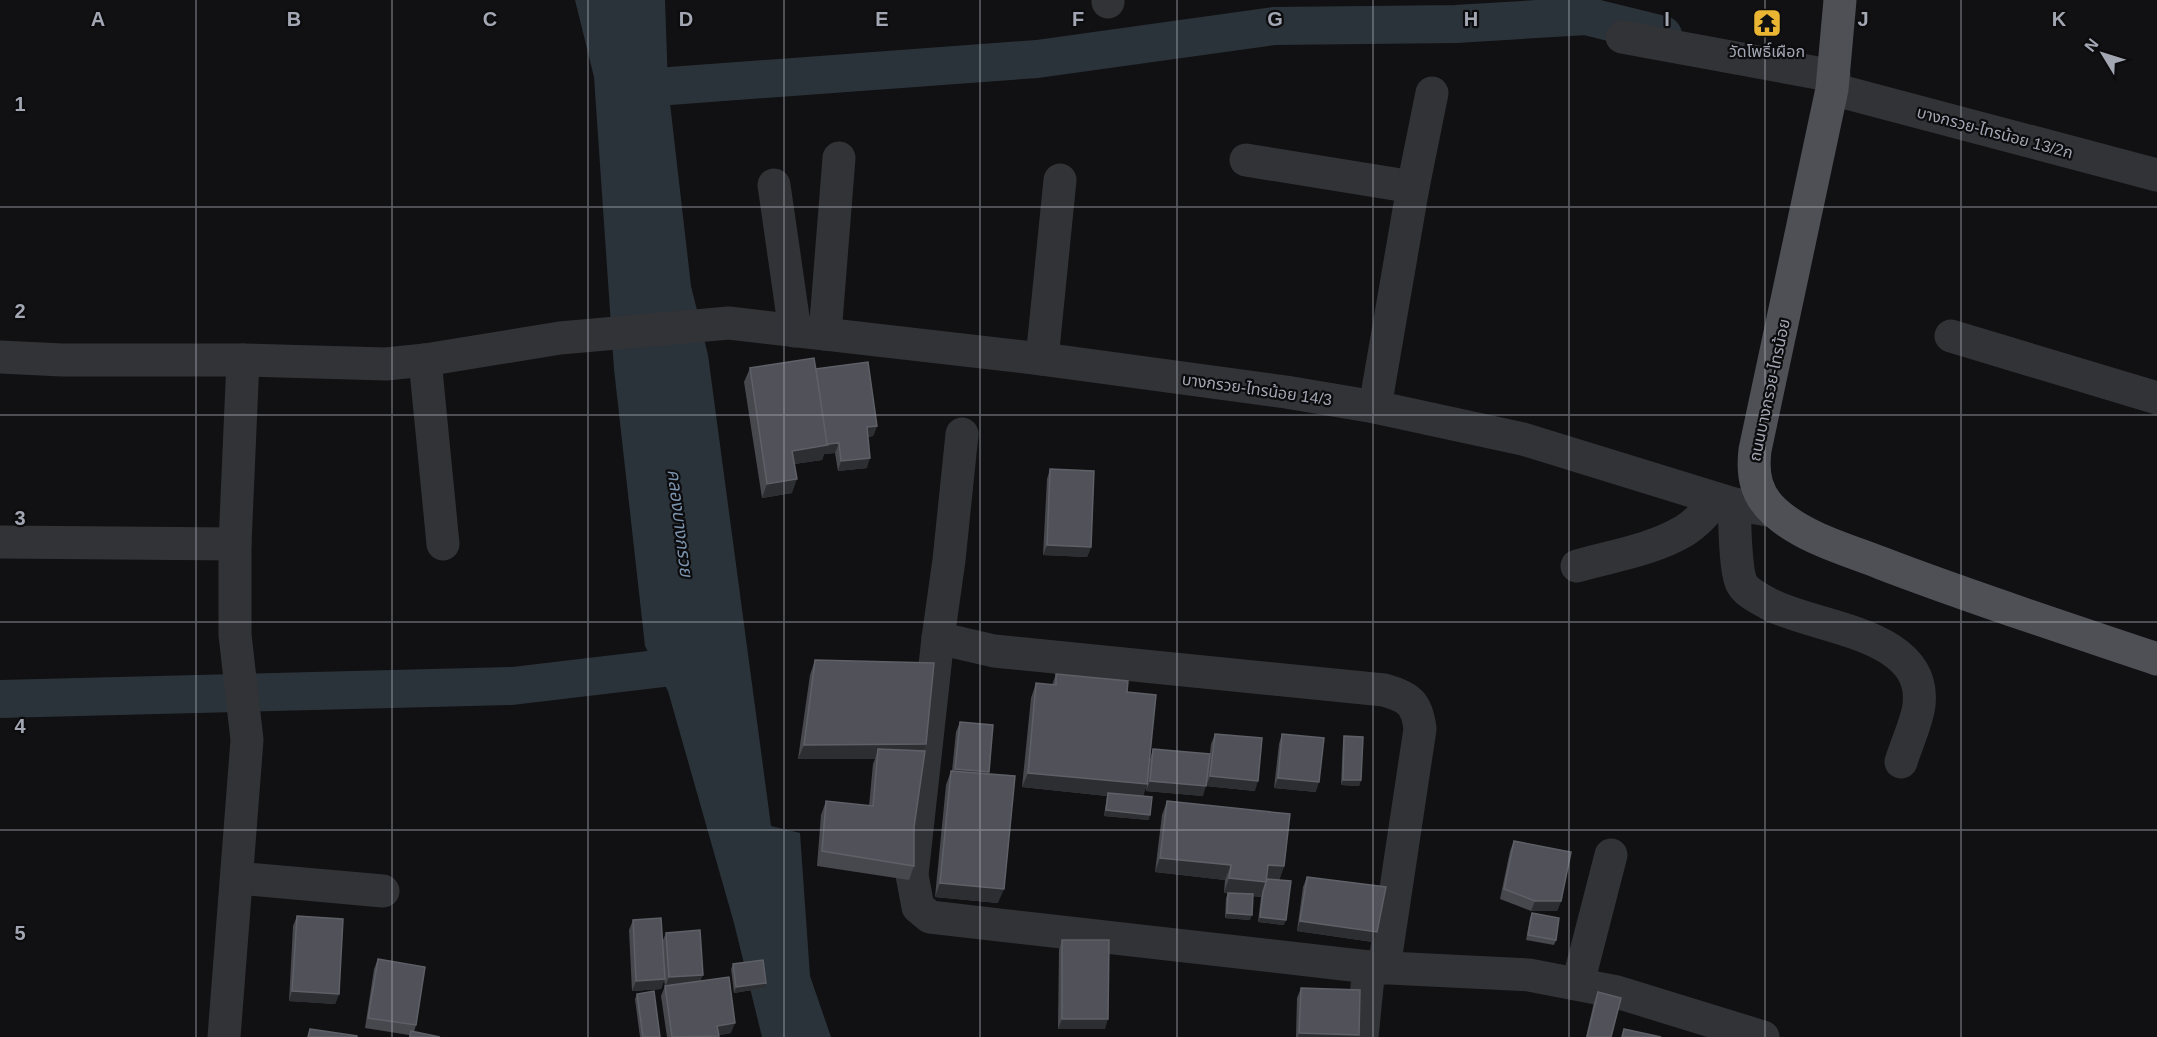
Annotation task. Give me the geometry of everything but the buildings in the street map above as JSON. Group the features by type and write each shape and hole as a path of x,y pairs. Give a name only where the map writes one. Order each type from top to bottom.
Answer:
{"main road":[{"name":"ถนนบางกรวย-ไทรน้อย","path":"1840,0 1833,82 1755,450 1753,469 1755,483 1761,497 1773,511 1792,526 1930,582 2155,651"}],"street":[{"name":"บางกรวย-ไทรน้อย 13/2ก","path":"1622,37 1833,82 2157,175"},
{"path":"1375,407 1413,187 1432,93"},
{"path":"810,332 839,158"},
{"path":"1246,160 1413,187"},
{"path":"1042,359 1060,180"},
{"path":"774,185 810,332"},
{"name":"บางกรวย-ไทรน้อย 14/3","path":"0,357 62,360 243,360 386,364 426,360 560,338 729,323 1042,359 1375,407 1523,439 1726,502 1773,511"},
{"path":"1951,336 2157,398"},
{"path":"224,1037 247,740 235,636 235,544 243,360"},
{"path":"426,360 443,544"},
{"path":"962,434 912,875 918,907 930,917 1376,967 1529,975 1617,992 1763,1037"},
{"path":"1577,566 1651,546 1684,531 1704,515 1726,502 1741,583 1752,594 1778,608 1872,640 1905,660 1918,680 1919,706 1900,762"},
{"path":"0,542 235,544"},
{"path":"938,638 956,644 1006,652 1384,690 1399,694 1410,701 1418,711 1420,729 1362,1037"},
{"path":"1578,983 1611,855"},
{"path":"237,878 383,891"}],"water":[{"name":"คลองบางกรวย","path":"575,0 665,0 668,86 691,286 708,355 771,826 800,833 810,976 831,1037 762,1037 734,923 668,691 645,646 614,369 594,77"}],"waterway":[{"path":"629,89 1037,59 1274,26 1456,24 1586,16 1663,35"},
{"path":"0,699 512,686 698,664"}],"place":[{"name":"วัดโพธิ์เผือก","path":"1767,23"}]}
